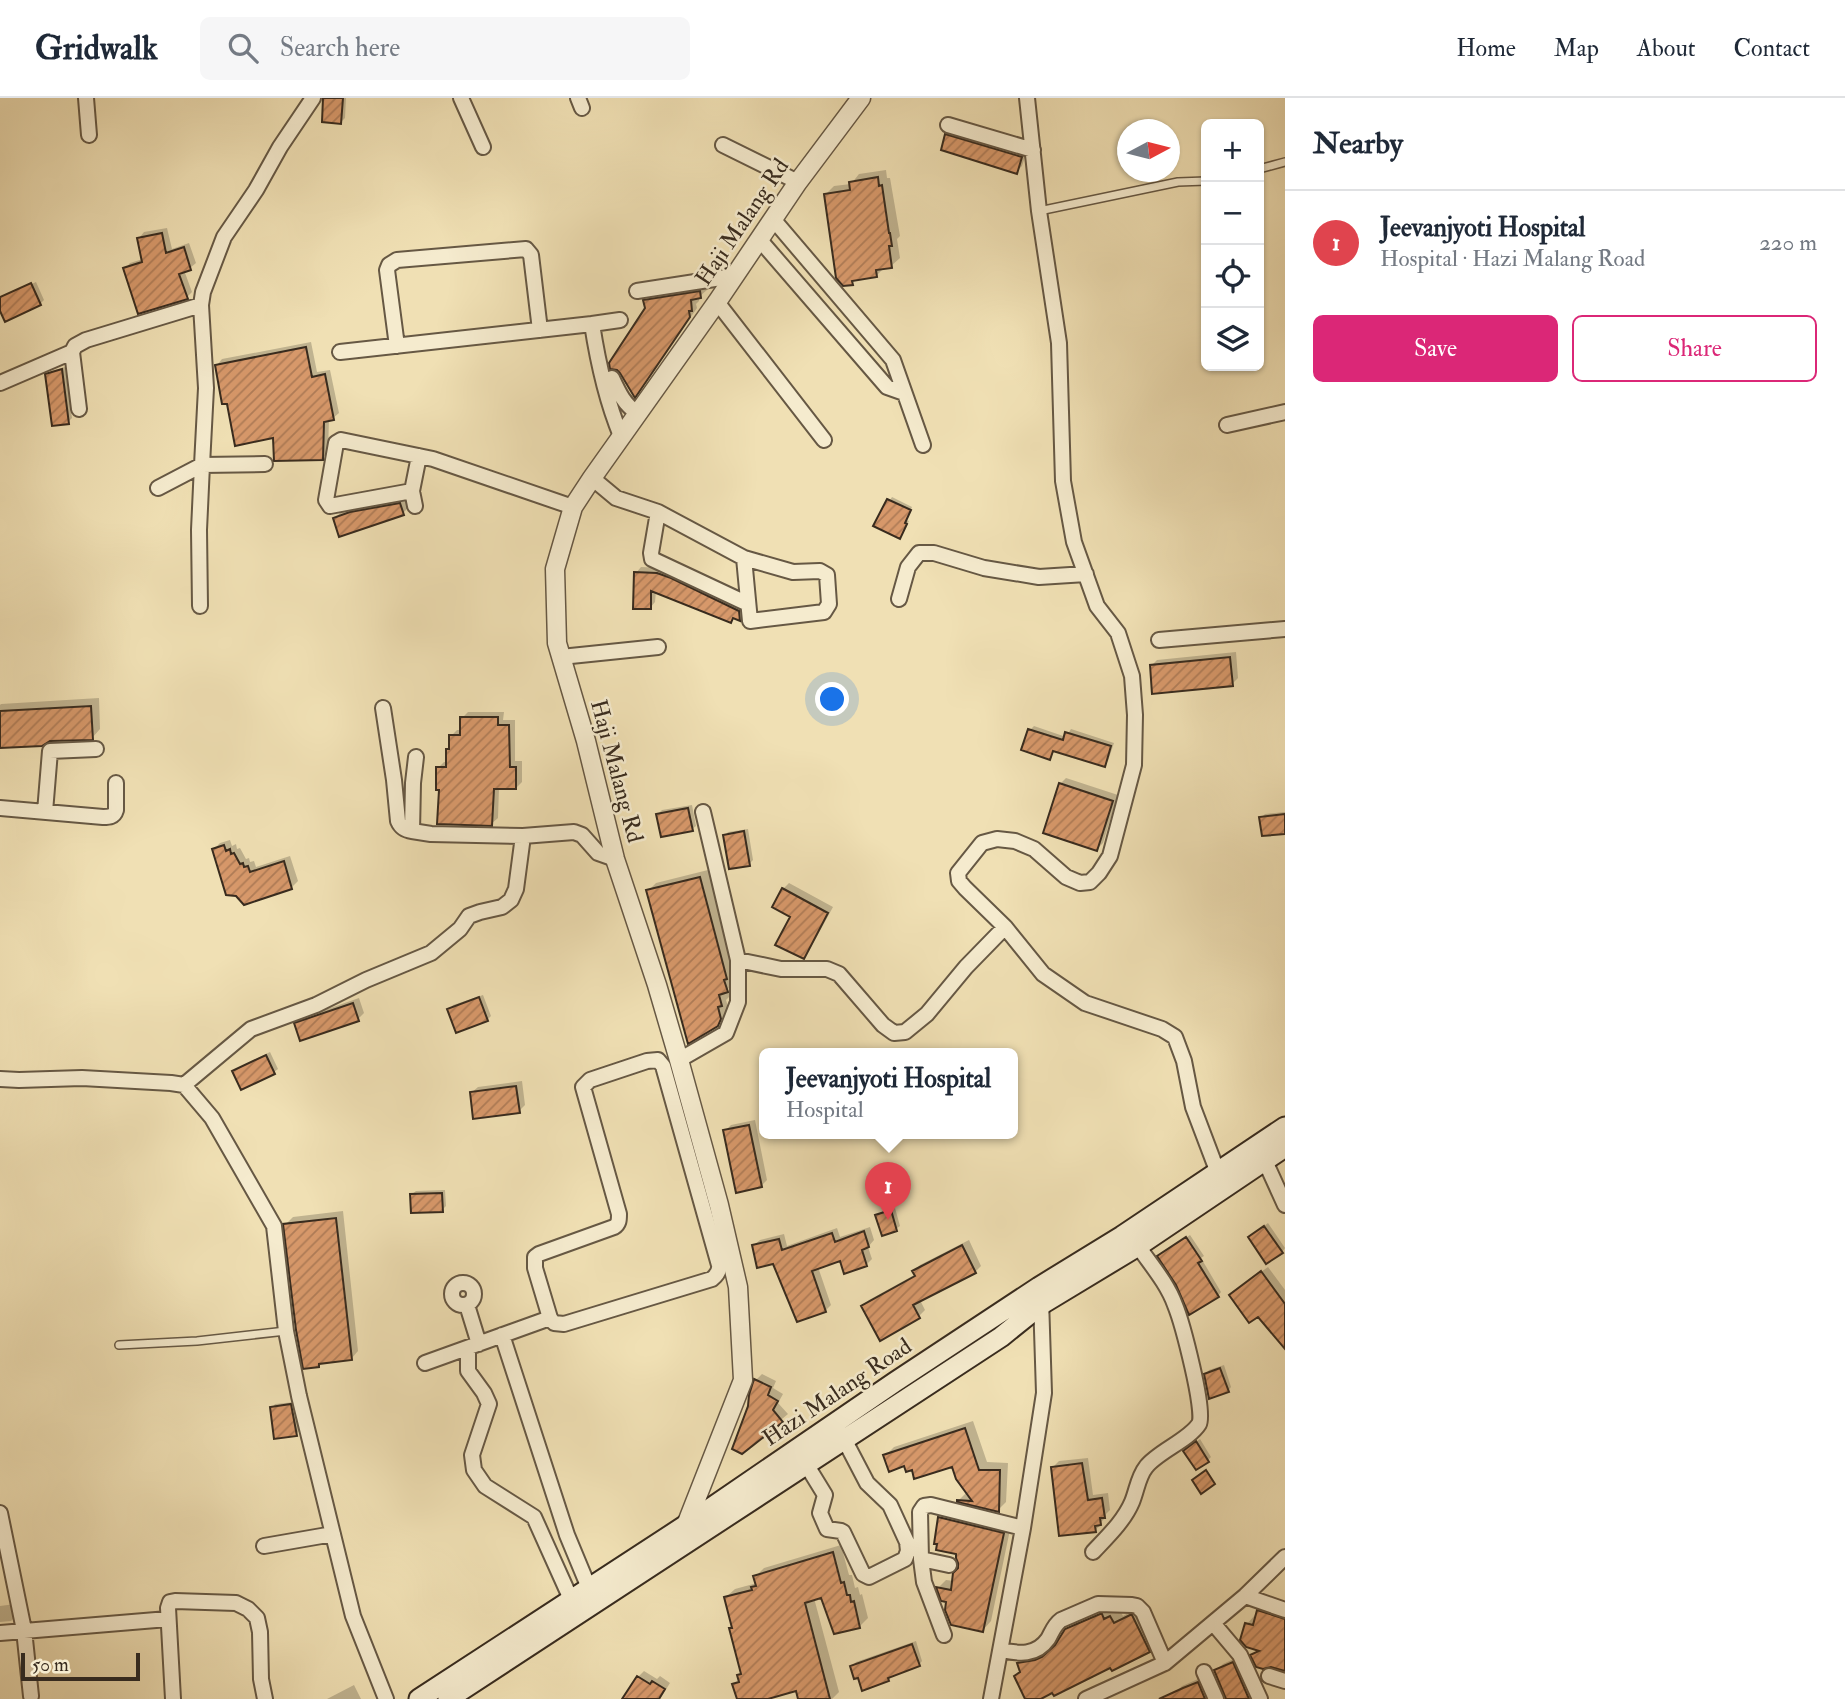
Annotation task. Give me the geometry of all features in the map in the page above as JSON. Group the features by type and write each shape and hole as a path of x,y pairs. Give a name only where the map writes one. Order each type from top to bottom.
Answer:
{"main road":[{"name":"Hazi Malang Road","path":"448,1699 575,1607 688,1532 806,1464 1001,1336 1041,1296 1122,1236 1285,1127"},
{"name":"Hazi Malang Road","path":"710,1518 952,1344 1138,1246 1285,1147"},
{"path":"952,1344 962,1362"},
{"name":"Hazi Malang Road","path":"419,1699 575,1607 589,1588 688,1532"}],"street":[{"path":"86,98 89,135"},
{"path":"200,606 199,530 206,388 201,305 203,292 224,237 313,98"},
{"path":"461,98 484,147"},
{"name":"Haji Malang Rd","path":"688,1532 743,1380 738,1287 719,1205 679,1060 615,859 586,741 556,643 555,569 573,507 798,182 861,98"},
{"path":"1027,98 1039,211 1059,342 1063,481 1074,542 1097,606 1118,633 1132,676 1136,715 1134,765 1110,856 1090,881 1080,883 1066,877 1034,849 1015,841 997,839 982,844 958,873 959,881 1005,927 1043,974 1085,1003 1162,1029 1175,1037 1184,1061 1193,1107 1218,1173"},
{"path":"948,125 1033,150"},
{"path":"723,145 798,182"},
{"path":"773,219 893,360 922,445"},
{"path":"759,239 887,387 904,393"},
{"path":"397,346 387,270 393,261 397,260 526,249 531,255 540,330"},
{"path":"637,291 734,276"},
{"path":"717,302 824,440"},
{"path":"79,410 72,352 75,346 86,340 201,305"},
{"path":"340,352 620,320"},
{"path":"592,324 600,372 621,436"},
{"path":"0,383 72,352"},
{"path":"612,378 621,398 637,413"},
{"path":"1227,425 1285,412"},
{"path":"412,491 330,506 327,500 338,441 419,456 573,507"},
{"path":"415,506 412,491 419,456"},
{"path":"158,488 202,464 265,464"},
{"path":"592,478 616,498 658,512 744,558 793,572 824,572 827,575 828,608 824,612 750,621 744,558"},
{"path":"658,512 652,559 748,604"},
{"path":"899,599 908,567 919,553 934,553 984,568 1039,577 1086,574"},
{"path":"1159,640 1285,629"},
{"path":"561,657 658,647"},
{"path":"383,708 398,821 406,830 431,834 523,836 574,832 582,835 598,852 615,859"},
{"path":"45,812 50,751 96,749"},
{"path":"412,831 416,757"},
{"path":"0,808 111,816 116,810 116,783"},
{"path":"679,1060 726,1033 738,1002 738,960 703,812"},
{"path":"184,1085 251,1029 316,1005 366,980 431,953 460,929 468,916 502,907 511,900 516,889 523,836"},
{"path":"738,960 781,969 827,969 839,974 883,1025 894,1033 905,1031 927,1014 966,967 1005,927"},
{"path":"658,1060 663,1066 719,1265 717,1275 712,1279 564,1324 554,1323 550,1318 535,1268 535,1258 539,1254 614,1227 619,1220 583,1087 590,1080 647,1061 658,1060"},
{"path":"0,1079 82,1079 184,1085 212,1118 274,1226 286,1331 299,1396 353,1616 386,1699"},
{"path":"1265,1161 1285,1205"},
{"path":"1093,1552 1118,1525 1131,1504 1147,1464 1190,1433 1202,1417 1194,1374 1175,1304 1165,1284 1138,1246"},
{"path":"991,1699 1023,1528 1044,1393 1041,1296"},
{"path":"467,1305 473,1346 468,1371 489,1404 472,1455 474,1470 485,1486 534,1517 575,1607"},
{"path":"425,1363 550,1318"},
{"path":"502,1335 567,1535 589,1588"},
{"path":"806,1464 825,1495 820,1513 827,1530 843,1532 863,1574 869,1577 905,1559 907,1542 890,1505 867,1483 844,1439"},
{"path":"944,1635 924,1582 920,1559 920,1512 924,1506 938,1506 1023,1528"},
{"path":"0,1513 24,1630 31,1696"},
{"path":"264,1546 333,1534"},
{"path":"1086,1699 1165,1663 1245,1596 1285,1557"},
{"path":"920,1559 949,1564"},
{"path":"1245,1596 1285,1610"},
{"path":"173,1699 167,1608 170,1602 175,1601 236,1603 257,1618 265,1699"},
{"path":"1001,1650 1020,1654 1038,1649 1061,1620 1098,1604 1132,1605 1143,1612 1165,1663"},
{"path":"0,1633 168,1619"},
{"path":"1213,1623 1240,1655 1260,1699"},
{"path":"1204,1672 1216,1699"},
{"path":"1269,1676 1285,1681"}],"lane":[{"path":"1264,168 1285,162"},
{"path":"1039,211 1178,182 1201,181"},
{"path":"119,1345 286,1331"}],"building":[{"path":"323,98 343,98 341,124 322,122"},
{"path":"945,134 1022,157 1017,174 941,150"},
{"path":"878,177 879,186 882,185 892,246 889,246 892,268 876,270 877,277 852,281 853,285 843,286 836,278 824,194 850,190 849,182"},
{"path":"162,233 166,253 184,247 191,270 179,274 188,299 138,314 123,268 142,262 137,238"},
{"path":"31,283 41,305 5,322 0,311 0,297"},
{"path":"700,291 701,298 691,300 690,317 635,398 620,373 610,369 609,363 645,308 643,300"},
{"path":"306,347 312,377 325,374 334,420 324,422 323,460 274,461 273,438 235,446 227,404 222,404 215,365"},
{"path":"62,369 69,424 52,426 45,374"},
{"path":"887,499 911,510 900,539 873,526"},
{"path":"400,503 404,515 339,537 333,518 350,512"},
{"path":"634,572 657,573 671,578 739,611 740,621 733,618 731,623 651,591 651,609 633,609"},
{"path":"1230,657 1233,686 1152,694 1150,665"},
{"path":"91,706 93,740 50,741 42,746 0,748 0,711"},
{"path":"460,717 498,717 498,725 509,725 510,767 516,767 516,789 494,789 492,826 437,824 439,790 436,790 436,767 446,767 449,735 460,735"},
{"path":"1028,729 1063,740 1065,732 1111,746 1105,767 1053,751 1050,760 1021,750"},
{"path":"1059,783 1113,801 1097,851 1043,833"},
{"path":"688,808 693,831 661,837 656,814"},
{"path":"1285,814 1285,834 1262,836 1259,817"},
{"path":"744,831 750,866 729,869 723,835"},
{"path":"224,845 226,851 230,849 231,854 234,853 240,864 248,866 250,872 284,861 292,889 244,905 236,896 226,895 212,849"},
{"path":"700,877 727,979 724,980 728,992 719,995 722,1006 718,1007 721,1019 718,1026 688,1044 646,890"},
{"path":"782,888 828,913 804,959 775,945 790,917 772,907"},
{"path":"479,997 488,1021 456,1033 447,1009"},
{"path":"353,1003 359,1021 300,1041 294,1023"},
{"path":"266,1055 275,1074 241,1090 232,1071"},
{"path":"516,1086 520,1113 473,1119 470,1092"},
{"path":"749,1125 762,1187 736,1193 723,1130"},
{"path":"442,1193 443,1212 411,1213 410,1194"},
{"path":"891,1210 897,1231 882,1236 875,1215"},
{"path":"336,1218 352,1360 303,1369 283,1224"},
{"path":"1264,1226 1283,1253 1266,1264 1248,1237"},
{"path":"864,1231 869,1247 862,1250 867,1266 844,1274 840,1261 812,1271 826,1312 797,1322 773,1264 757,1268 752,1245 779,1239 782,1250 832,1233 835,1242"},
{"path":"1186,1237 1202,1261 1198,1263 1219,1297 1189,1315 1176,1285 1157,1256"},
{"path":"962,1245 976,1273 913,1305 920,1318 880,1341 861,1306 915,1276 912,1271"},
{"path":"1261,1271 1285,1304 1285,1349 1258,1317 1249,1323 1229,1295"},
{"path":"1220,1368 1229,1392 1209,1399 1204,1374"},
{"path":"754,1379 771,1387 768,1395 778,1401 773,1410 783,1422 742,1454 732,1449 748,1406"},
{"path":"291,1404 297,1436 274,1439 270,1407"},
{"path":"965,1428 979,1470 1000,1470 999,1512 957,1502 972,1501 956,1479 952,1467 914,1479 912,1470 906,1472 904,1466 889,1472 883,1455"},
{"path":"1196,1441 1209,1462 1196,1470 1183,1451"},
{"path":"1082,1463 1088,1500 1102,1498 1105,1518 1100,1518 1101,1525 1095,1526 1096,1532 1059,1536 1051,1467"},
{"path":"1206,1470 1215,1484 1201,1494 1192,1480"},
{"path":"938,1517 1004,1533 983,1632 951,1625 945,1610 946,1602 941,1601 936,1587 951,1590 953,1573 958,1568 958,1563 956,1554 936,1550 937,1544 934,1544"},
{"path":"833,1552 841,1583 844,1582 851,1602 854,1601 860,1628 834,1634 821,1598 805,1603 830,1699 798,1699 796,1691 768,1699 737,1699 732,1684 739,1682 737,1675 741,1674 724,1597 752,1590 751,1587 756,1586 753,1576"},
{"path":"1257,1610 1285,1619 1285,1671 1256,1667 1250,1655 1259,1651 1246,1647 1240,1640 1245,1623 1253,1625"},
{"path":"1100,1614 1104,1619 1110,1616 1114,1623 1132,1615 1150,1652 1112,1671 1110,1668 1054,1696 1052,1693 1041,1699 1025,1699 1014,1676 1020,1672 1017,1663 1042,1657 1055,1645 1065,1629"},
{"path":"912,1644 920,1666 862,1691 850,1666"},
{"path":"1233,1662 1249,1699 1226,1699 1214,1670"},
{"path":"637,1676 665,1689 659,1699 622,1699"},
{"path":"1198,1682 1205,1699 1159,1699 1183,1688"}],"place":[{"name":"Jeevanjyoti Hospital","path":"888,1220"}]}
